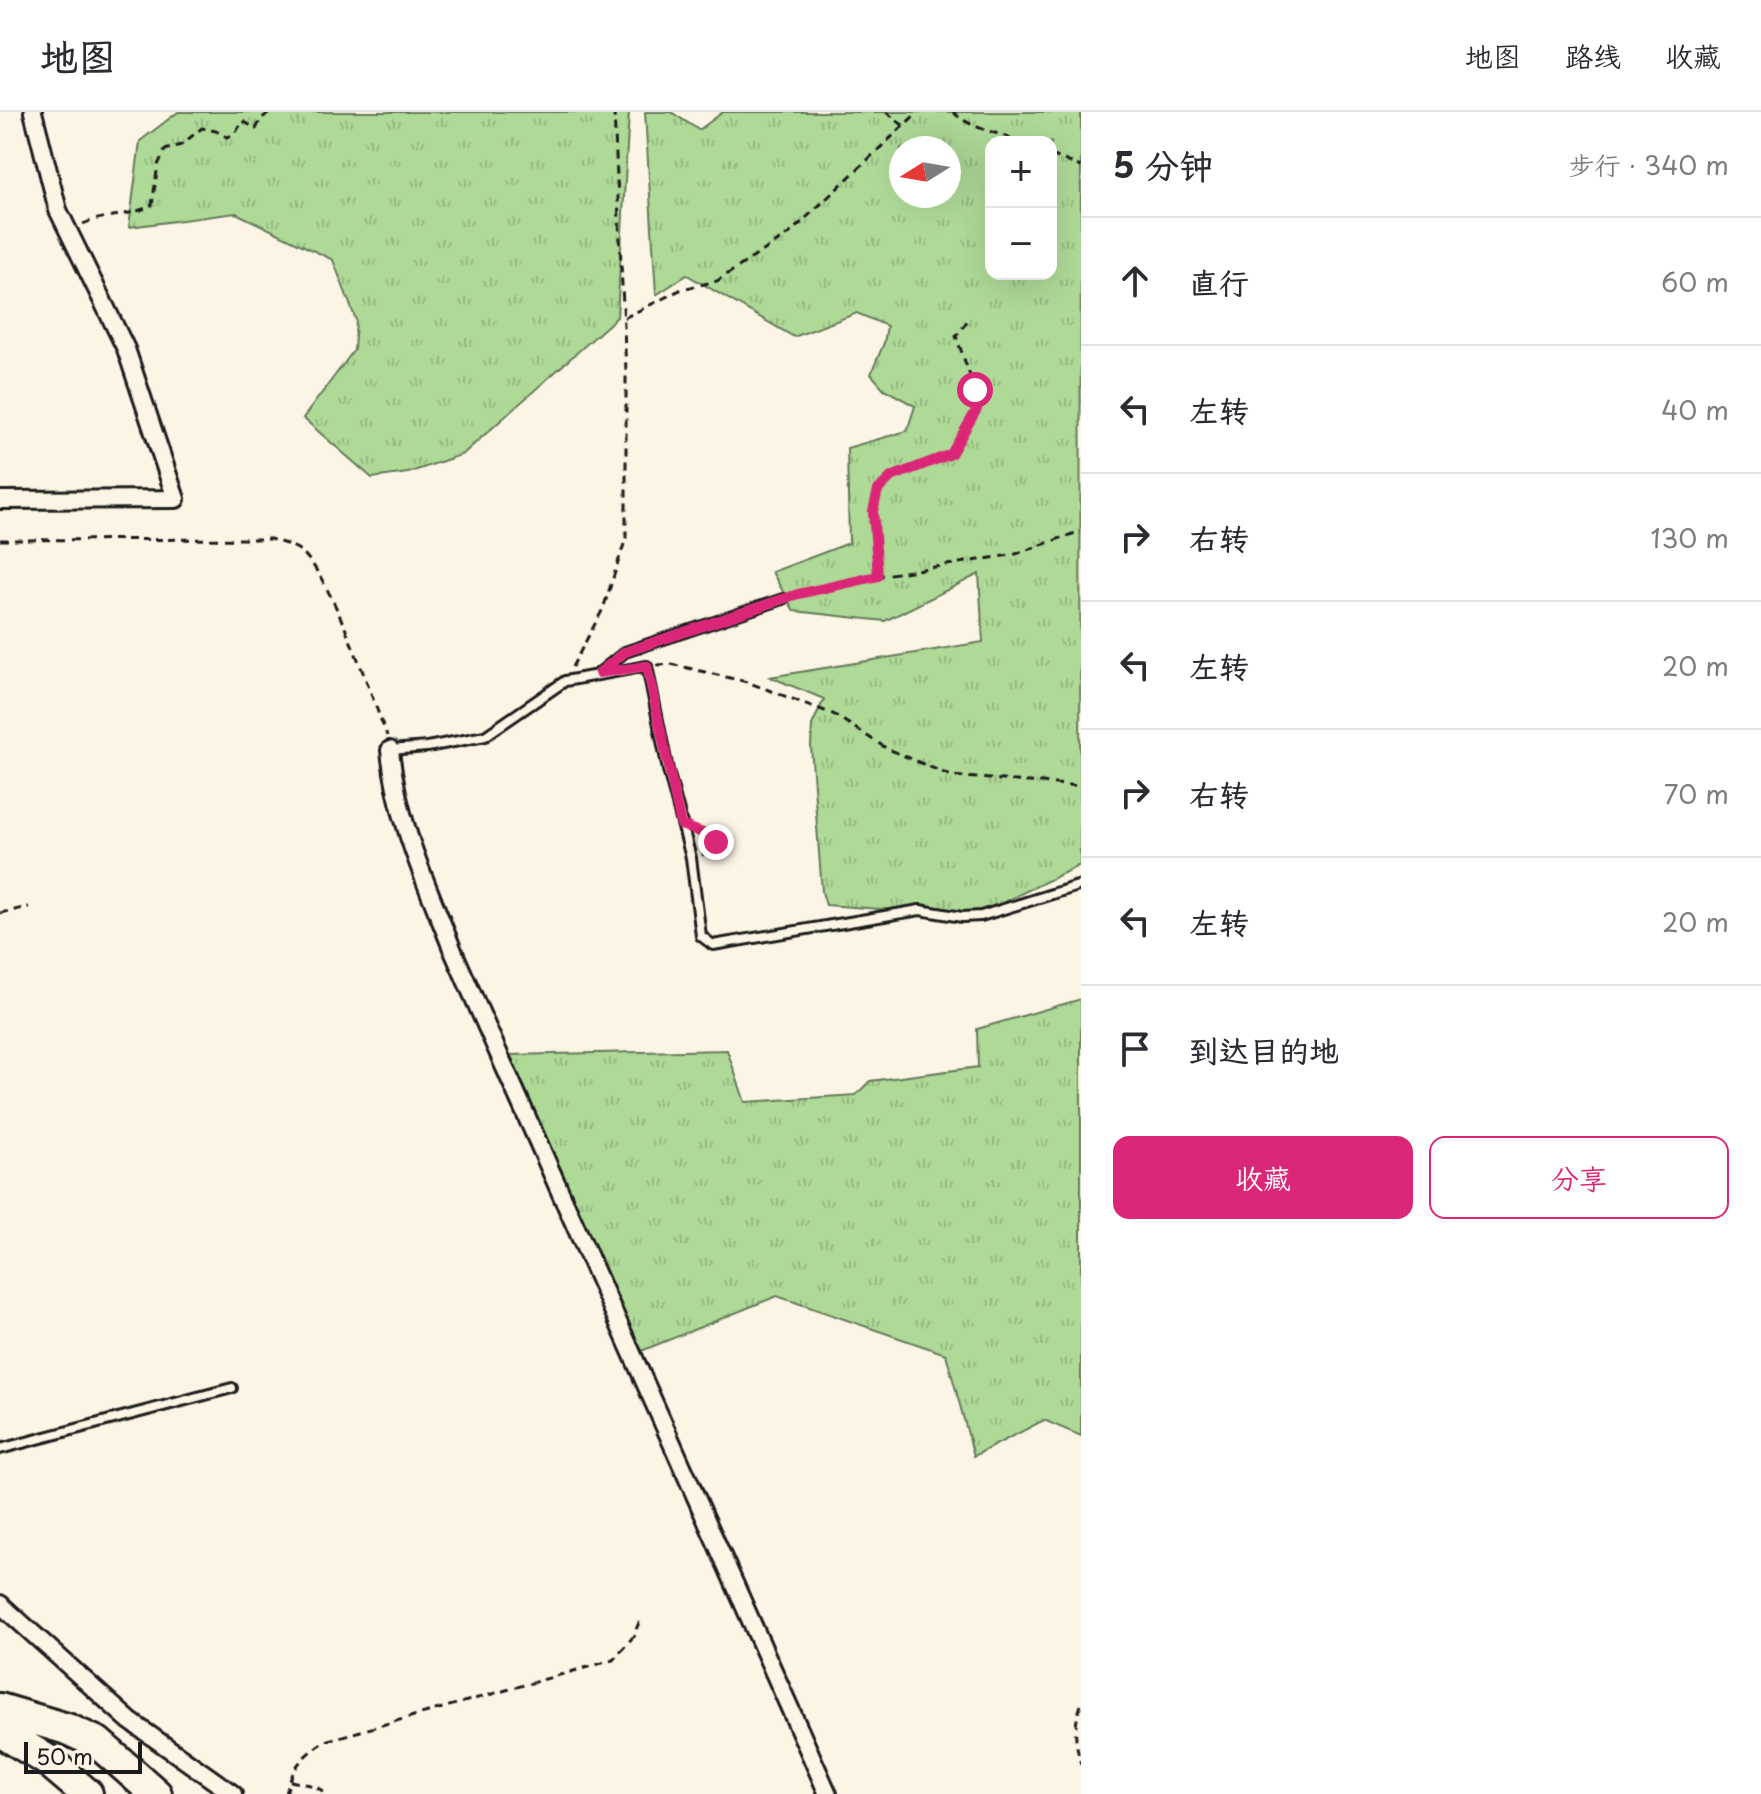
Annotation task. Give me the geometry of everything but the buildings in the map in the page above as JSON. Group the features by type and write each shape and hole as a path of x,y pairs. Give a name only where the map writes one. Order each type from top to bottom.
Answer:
{"highway":[{"path":"0,1709 67,1729 98,1743 156,1794"},
{"path":"0,1731 47,1760 87,1794"},
{"path":"0,1751 47,1760"}],"street":[{"path":"0,500 176,499 126,349 58,210 33,112"},
{"path":"390,750 394,788 410,843 453,951 828,1794"},
{"path":"0,1604 130,1721 233,1794"}],"lane":[{"path":"599,673 625,652 783,599"},
{"path":"390,750 427,747 485,736 565,681 647,666 691,858 701,936 713,945 920,910 962,917 981,916 1081,885"},
{"path":"0,1449 232,1388"}],"path":[{"path":"69,231 92,220 138,213 152,205 158,165 165,150 181,145 202,128 227,137 234,135 243,121 256,129 261,119 270,112"},
{"path":"565,681 603,609 626,538 626,371 614,112"},
{"path":"886,112 904,126"},
{"path":"623,319 682,289 717,281 789,234 918,112"},
{"path":"953,112 966,124 1007,136"},
{"path":"1057,157 1081,167"},
{"path":"878,576 873,511 878,490 891,477 951,454 977,409 975,390 956,336 969,319"},
{"path":"783,599 878,576 1016,554 1081,531"},
{"path":"0,540 270,539 299,550 317,569 355,651 390,750"},
{"path":"647,666 671,664 747,682 833,714 886,748 951,776 1081,786"},
{"path":"681,825 714,837 716,842 716,848 691,858"},
{"path":"0,913 29,907"},
{"path":"286,1794 292,1770 325,1741 613,1660 633,1637 640,1620"},
{"path":"1081,1705 1074,1736 1081,1764"},
{"path":"289,1781 315,1786 327,1794"}],"green space":[{"path":"178,112 629,112 617,317 463,454 408,473 372,478 303,418 354,350 356,320 333,260 236,213 129,227 140,141"},
{"path":"645,112 671,112 699,130 723,112 1081,112 1080,865 975,916 826,905 822,892 811,747 812,725 824,699 770,677 983,642 979,574 885,621 794,611 772,572 849,543 847,448 907,431 915,406 884,389 871,374 884,343 887,326 857,313 794,337 687,275 656,295"},
{"path":"1081,999 1081,1436 1044,1420 974,1456 946,1354 777,1296 639,1352 510,1055 727,1050 745,1102 856,1095 870,1081 978,1067 977,1029"}],"route":[{"path":"716,842 714,837 681,825 647,666 599,673 625,652 798,594 878,576 873,511 878,490 891,477 951,454 977,409 975,390"}]}
